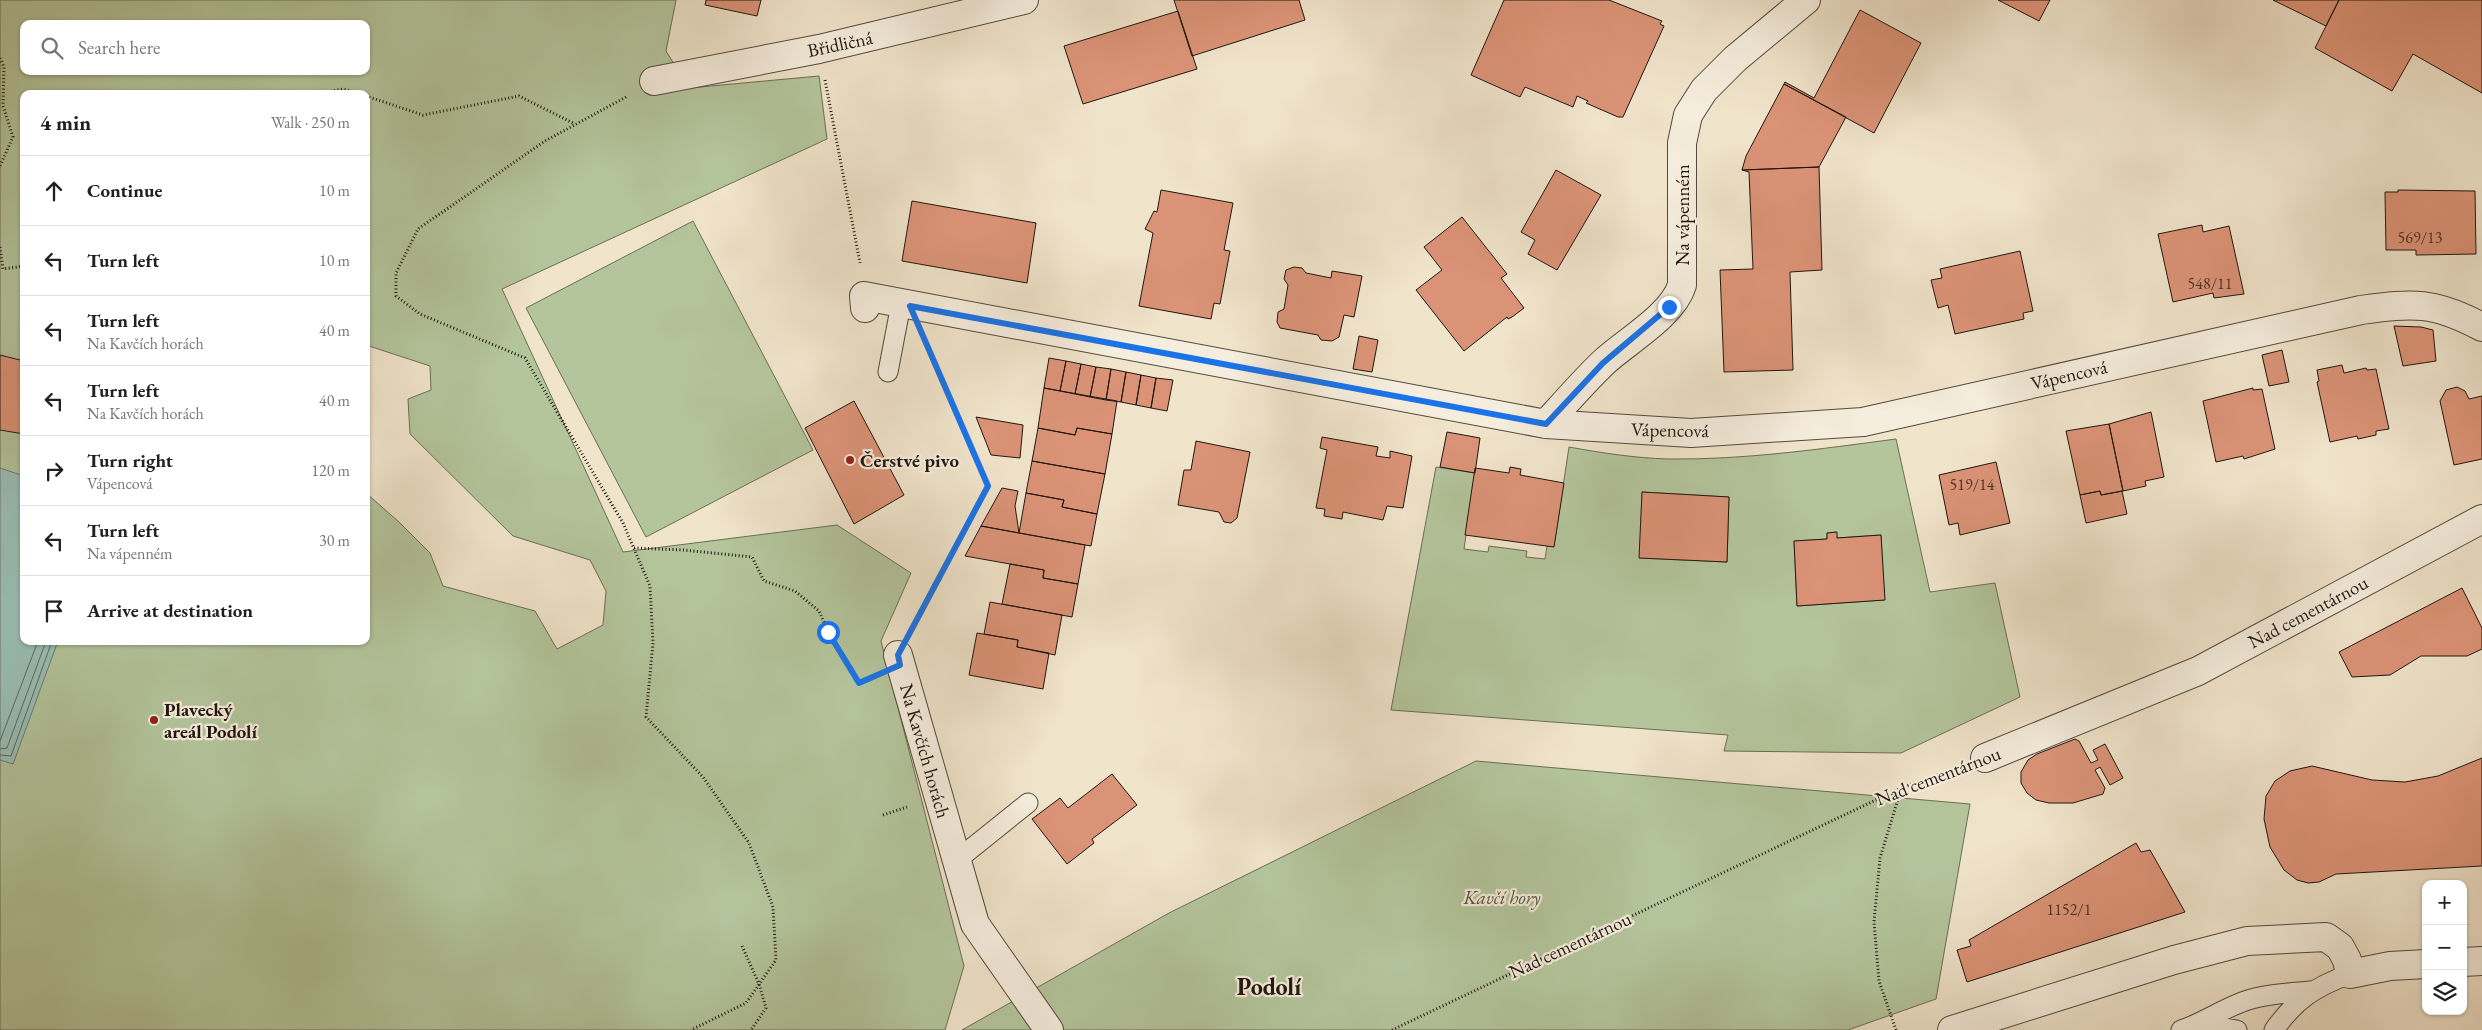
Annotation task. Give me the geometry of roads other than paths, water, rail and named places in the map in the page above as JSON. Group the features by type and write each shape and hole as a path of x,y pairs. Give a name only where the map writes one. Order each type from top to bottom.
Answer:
{"street":[{"name":"Břidličná","path":"654,81 819,49 1024,0"},
{"name":"Na vápenném","path":"1546,424 1603,363 1669,307 1680,292 1682,285 1682,143 1688,115 1704,90 1735,59 1806,0"},
{"name":"Vápencová","path":"865,308 864,296 1546,424 1691,433 1863,422 2361,310 2410,304 2434,307 2457,314 2482,327"},
{"name":"Nad cementárnou","path":"1986,758 2198,671 2482,519"},
{"name":"Na Kavčích horách","path":"899,660 975,924 1049,1030"},
{"path":"1952,1030 2174,960 2247,941 2326,937 2340,947 2347,960 2350,974 2390,966 2422,964"},
{"path":"2467,962 2482,961"}],"lane":[{"path":"888,372 906,305"},
{"path":"957,860 1028,803"},
{"path":"2274,1030 2290,1008 2310,991 2350,974"},
{"path":"2181,1030 2201,1024 2246,1000 2310,991"},
{"path":"2201,1024 2237,1030"}],"water":[{"path":"0,468 20,475 20,645 57,645 13,764 0,760"}],"place":[{"name":"Čerstvé pivo","path":"850,460"},
{"name":"Plavecký areál Podolí","path":"154,720"}],"district":[{"name":"Podolí","path":"1269,986"}],"park label":[{"name":"Kavčí hory","path":"1502,897"}]}
